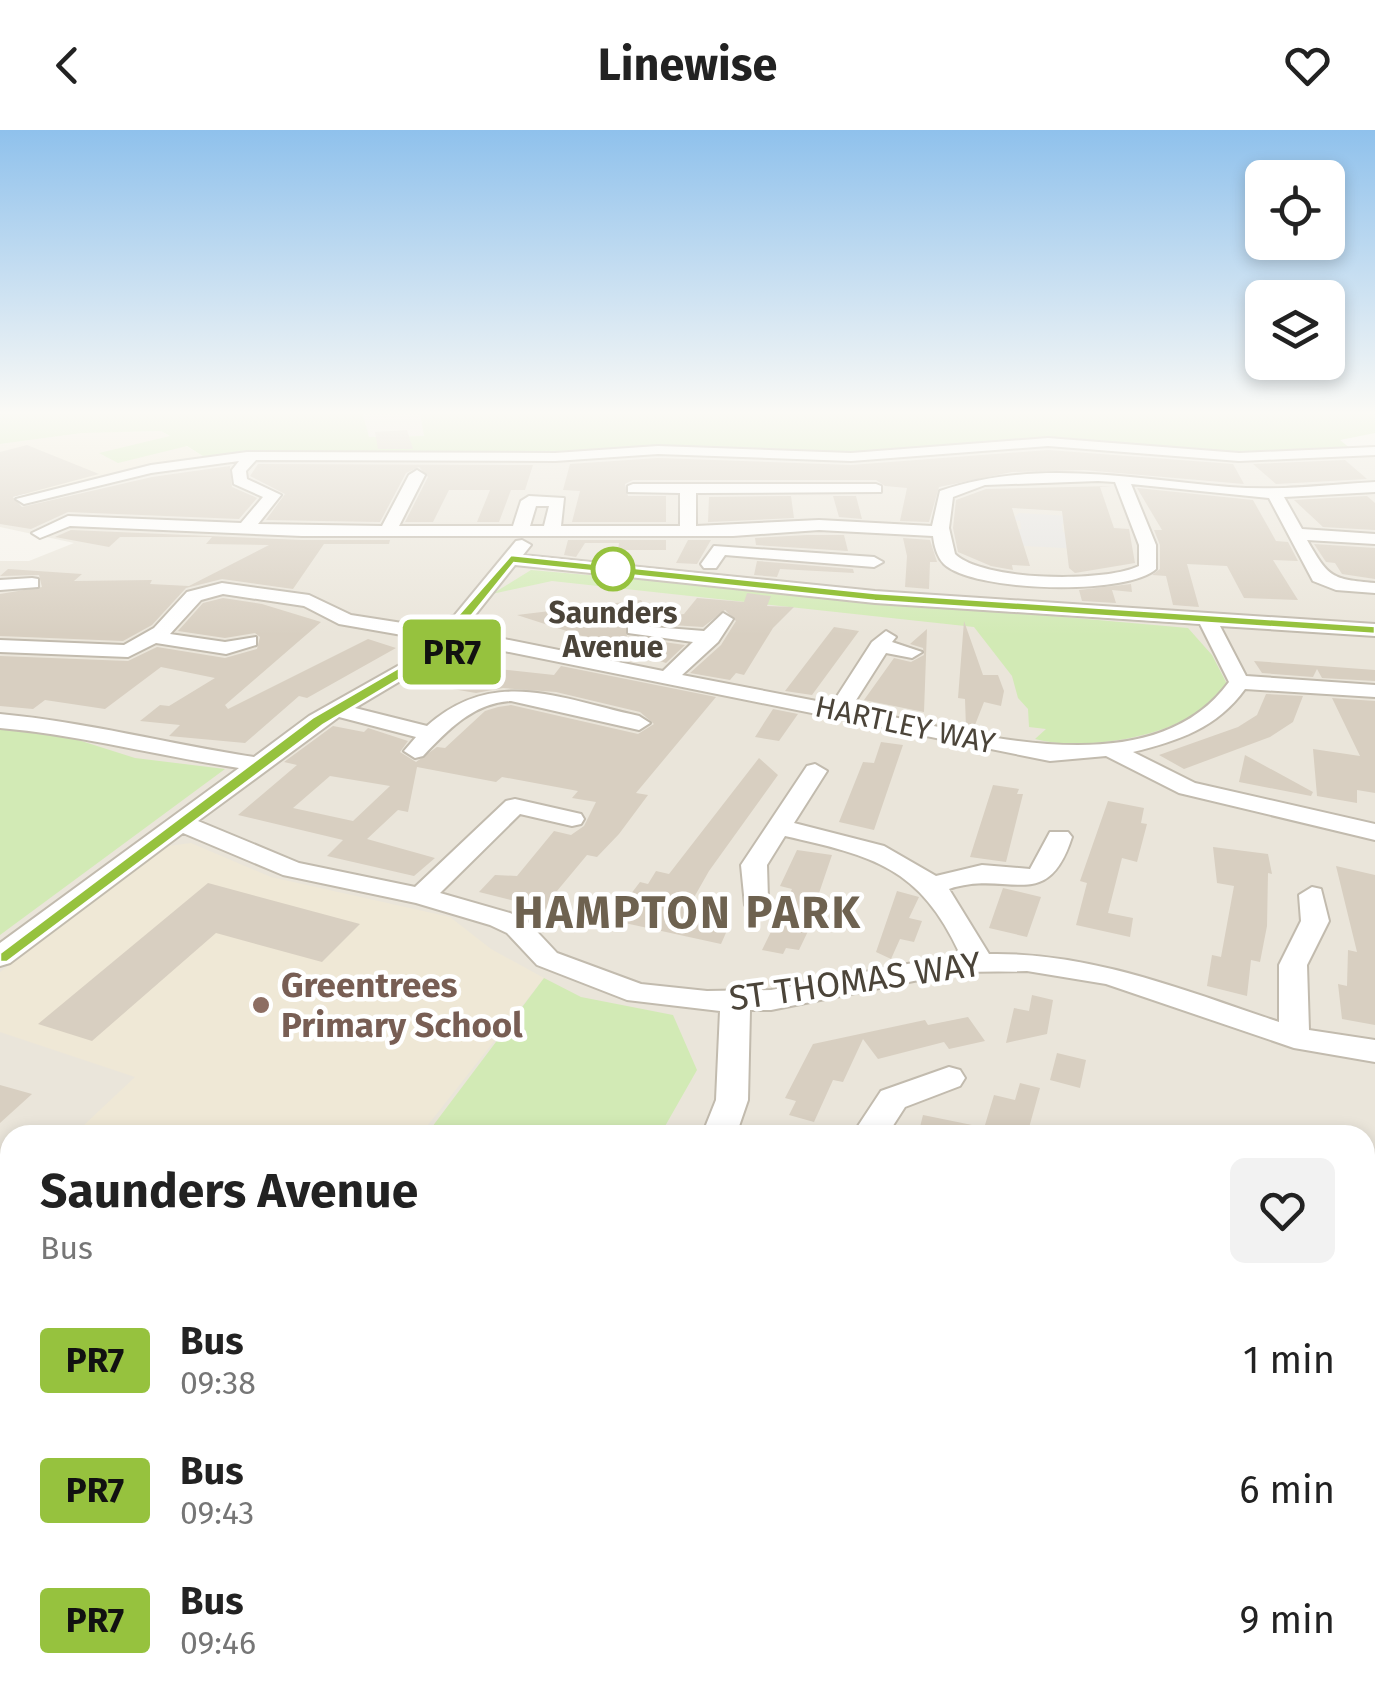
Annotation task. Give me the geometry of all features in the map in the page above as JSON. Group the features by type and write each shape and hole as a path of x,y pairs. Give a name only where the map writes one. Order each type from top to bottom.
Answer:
{"street":[{"path":"69,488 24,498 34,510 68,520 246,528 688,530 735,540 819,524 940,531"},
{"path":"246,528 273,495 255,488"},
{"path":"382,491 395,488"},
{"path":"388,531 411,488"},
{"path":"543,497 546,488"},
{"path":"688,488 688,530"},
{"path":"633,489 698,488"},
{"path":"811,488 819,524"},
{"path":"853,488 876,490"},
{"path":"956,488 946,494 940,531 949,557 958,566 1046,579 1114,580 1145,572 1148,536 1129,509 1124,488"},
{"path":"1182,488 1274,493 1365,488"},
{"path":"1274,493 1321,579 1375,588"},
{"path":"460,621 536,528 558,500 543,497 529,501 536,528"},
{"path":"40,533 68,520"},
{"path":"1298,534 1375,539"},
{"path":"735,540 752,559 874,565"},
{"path":"710,564 718,552 735,540"},
{"path":"511,558 1052,610 1375,630"},
{"path":"1046,579 1052,610"},
{"path":"0,586 32,583"},
{"path":"0,646 79,646 123,652 154,636 194,596 222,588 309,602 346,620 415,631 440,622 460,621 482,628 482,640 463,650 436,652 336,710 0,957"},
{"path":"671,675 711,638 724,619"},
{"path":"1208,620 1240,682 1375,691"},
{"path":"635,629 711,638"},
{"path":"415,631 412,642 436,652"},
{"path":"154,636 222,653 250,640"},
{"name":"HARTLEY WAY","path":"482,640 1034,751 1113,752 1210,719 1230,700 1240,682"},
{"path":"839,710 882,642 912,652"},
{"path":"415,751 473,701 492,695 511,695 639,723"},
{"path":"336,710 432,734"},
{"path":"0,721 53,724 151,748 258,764"},
{"path":"1113,752 1187,788 1375,832"},
{"path":"755,899 754,865 815,771"},
{"path":"421,896 515,806 572,819"},
{"name":"ST THOMAS WAY","path":"180,823 280,866 421,896 510,923 547,959 604,983 658,997 735,1002 809,995 905,972 978,961 1055,965 1111,976 1294,1038 1375,1051"},
{"path":"776,828 878,851 935,885 956,911 978,961"},
{"path":"935,885 978,874 1019,879 1042,876 1051,867 1060,837"},
{"path":"1294,1038 1293,965 1314,921 1312,895"},
{"path":"723,1125 732,1100 735,1002"},
{"path":"876,1125 892,1100 948,1078"}],"shaded area":[{"path":"0,488 70,488 41,494 0,494"},
{"path":"80,488 1375,488 1375,1125 0,1125 0,561 29,561 74,543 0,527 0,504"},
{"path":"1019,513 1102,518 1104,526 1062,524 1063,532 1080,533 1083,549 1004,545 1004,529 1021,529 1020,521 1012,520"},
{"name":"Greentrees Primary School","path":"191,843 271,877 450,917 491,949 544,978 428,1125 84,1125 135,1077 0,1032 0,972 168,846"}],"green space":[{"path":"531,570 1188,628 1212,655 1227,684 1197,712 1141,736 1095,743 1053,742 1035,739 1046,729 1029,727 1028,709 1018,698 1012,676 974,627 552,581 492,594"},
{"path":"0,728 75,739 135,758 225,769 0,935"},
{"path":"544,978 581,997 673,1015 697,1070 666,1125 434,1125"}],"building":[{"path":"0,488 48,488 13,497 22,507 106,488 233,488 257,498 239,519 68,512 31,529 0,524"},
{"path":"273,488 398,488 380,522 266,520 285,494"},
{"path":"423,488 526,488 511,490 499,522 477,522 490,490 449,490 433,522 405,522"},
{"path":"626,488 628,496 666,496 666,522 572,522 580,491 563,490"},
{"path":"903,488 939,488 929,522 900,521 907,488"},
{"path":"1100,488 1114,528 1129,529 1135,563 1075,573 1069,568 1062,511 1012,508 1030,566 1012,565 1013,570 991,566 958,552 953,528 956,500 986,489"},
{"path":"1137,488 1253,500 1276,541 1288,542 1298,561 1273,560 1298,600 1244,598 1227,566 1187,564 1199,607 1173,605 1166,576 1152,575 1160,569 1160,545 1154,530 1162,530"},
{"path":"791,496 794,518 708,522 709,497"},
{"path":"833,496 856,496 862,519 839,517"},
{"path":"1367,496 1375,503 1375,530 1323,527 1294,500"},
{"path":"71,530 390,540 389,544 324,544 293,589 222,579 186,588 152,625 123,641 0,636 0,594 42,587 39,575 0,576 8,569 82,574 74,581 152,580 150,584 189,586 269,545 206,544 212,537 120,537 109,547 55,537"},
{"path":"844,535 848,551 756,545 755,538"},
{"path":"903,538 930,540 937,562 930,562 929,589 905,587 907,556"},
{"path":"568,540 666,540 666,550 618,550 619,543 585,543 576,557 564,555"},
{"path":"688,540 711,540 697,564 676,563"},
{"path":"1314,544 1375,548 1375,579 1342,574 1335,563 1326,562"},
{"path":"757,561 853,569 854,573 780,569 777,577 754,575"},
{"path":"1131,584 1132,592 1112,590 1116,603 1082,601 1079,590"},
{"path":"747,593 771,596 767,606 794,607 773,628 744,675 736,673 730,680 690,673 721,645 736,621 725,610 703,627 625,622 627,637 685,645 666,663 517,615 641,600 653,618 684,614 697,598 744,602"},
{"path":"223,598 262,604 321,622 225,705 228,709 368,639 396,648 307,698 299,696 245,743 169,736 180,725 140,721 160,705 169,706 215,678 161,667 105,709 45,700 33,709 0,706 0,656 128,661 157,647 225,658 257,649 260,637 255,633 225,638 178,631 203,603"},
{"path":"964,621 983,675 998,675 1004,691 1001,706 984,702 973,730 966,728 965,699 958,698"},
{"path":"834,627 859,631 812,695 785,691"},
{"path":"927,629 924,712 864,700 894,658 911,662 924,655 923,648 910,644"},
{"path":"1254,661 1375,670 1375,681 1322,678 1317,669 1313,677 1262,673"},
{"path":"445,663 554,675 561,666 716,697 636,793 648,795 619,834 597,857 587,855 557,891 565,893 551,910 479,892 495,875 517,876 554,831 571,835 584,826 596,802 572,798 578,791 502,777 496,782 417,767 408,812 398,810 367,839 435,858 414,876 327,856 343,840 238,815 297,765 284,762 333,726 364,732 368,728 408,741 400,752 416,762 437,747 445,748 485,711 498,707 511,705 638,734 654,724 640,712 556,692 503,688 476,693 423,684","holes":["330,776 390,786 353,821 293,808"]},
{"path":"1266,694 1303,696 1293,722 1270,737 1184,769 1159,755 1238,727 1257,715"},
{"path":"1332,698 1375,701 1375,793 1357,790 1357,803 1317,796 1313,749 1360,756"},
{"path":"773,709 798,714 779,741 755,737"},
{"path":"881,742 903,745 874,830 839,822 863,762 874,763"},
{"path":"1245,755 1313,792 1311,796 1239,782"},
{"path":"759,758 778,775 709,871 684,915 729,926 721,944 611,920 640,882 648,884 656,871 669,874"},
{"path":"993,785 1019,789 1017,794 1023,794 1006,862 970,857"},
{"path":"1108,801 1144,808 1141,823 1147,824 1137,862 1122,858 1108,913 1133,918 1130,937 1076,925 1087,883 1080,881"},
{"path":"1213,847 1268,854 1272,874 1268,873 1267,926 1260,962 1251,960 1247,996 1207,986 1212,955 1221,957 1234,886 1217,883"},
{"path":"797,850 832,855 817,899 802,926 810,927 799,950 786,948 783,954 762,950 792,889 780,886"},
{"path":"1336,866 1375,875 1375,1025 1342,1019 1338,984 1347,986 1348,950 1357,952"},
{"path":"208,883 360,924 322,962 216,933 92,1041 38,1024"},
{"path":"1003,888 1041,897 1027,937 989,928"},
{"path":"897,891 919,897 909,918 922,921 914,942 900,939 891,959 876,952"},
{"path":"1032,995 1053,1000 1047,1034 1006,1043 1014,1008 1029,1011"},
{"path":"968,1017 985,1041 949,1049 944,1042 878,1059 863,1039 843,1082 833,1080 814,1122 789,1115 796,1101 785,1098 813,1044 925,1020 928,1025"},
{"path":"1057,1053 1086,1060 1080,1088 1050,1080"},
{"path":"1020,1083 1040,1088 1030,1125 985,1125 994,1095 1015,1100"},
{"path":"0,1085 32,1094 0,1123"},
{"path":"923,1115 972,1125 920,1125"}],"bus line":[{"name":"PR7","path":"0,957 317,721 436,652 454,652 478,644 485,636 482,628 460,621 511,558 875,597 1375,630"}],"place":[{"name":"Saunders Avenue","path":"613,569"},
{"name":"Greentrees Primary School","path":"261,1005"}],"district":[{"name":"HAMPTON PARK","path":"688,912"}]}
